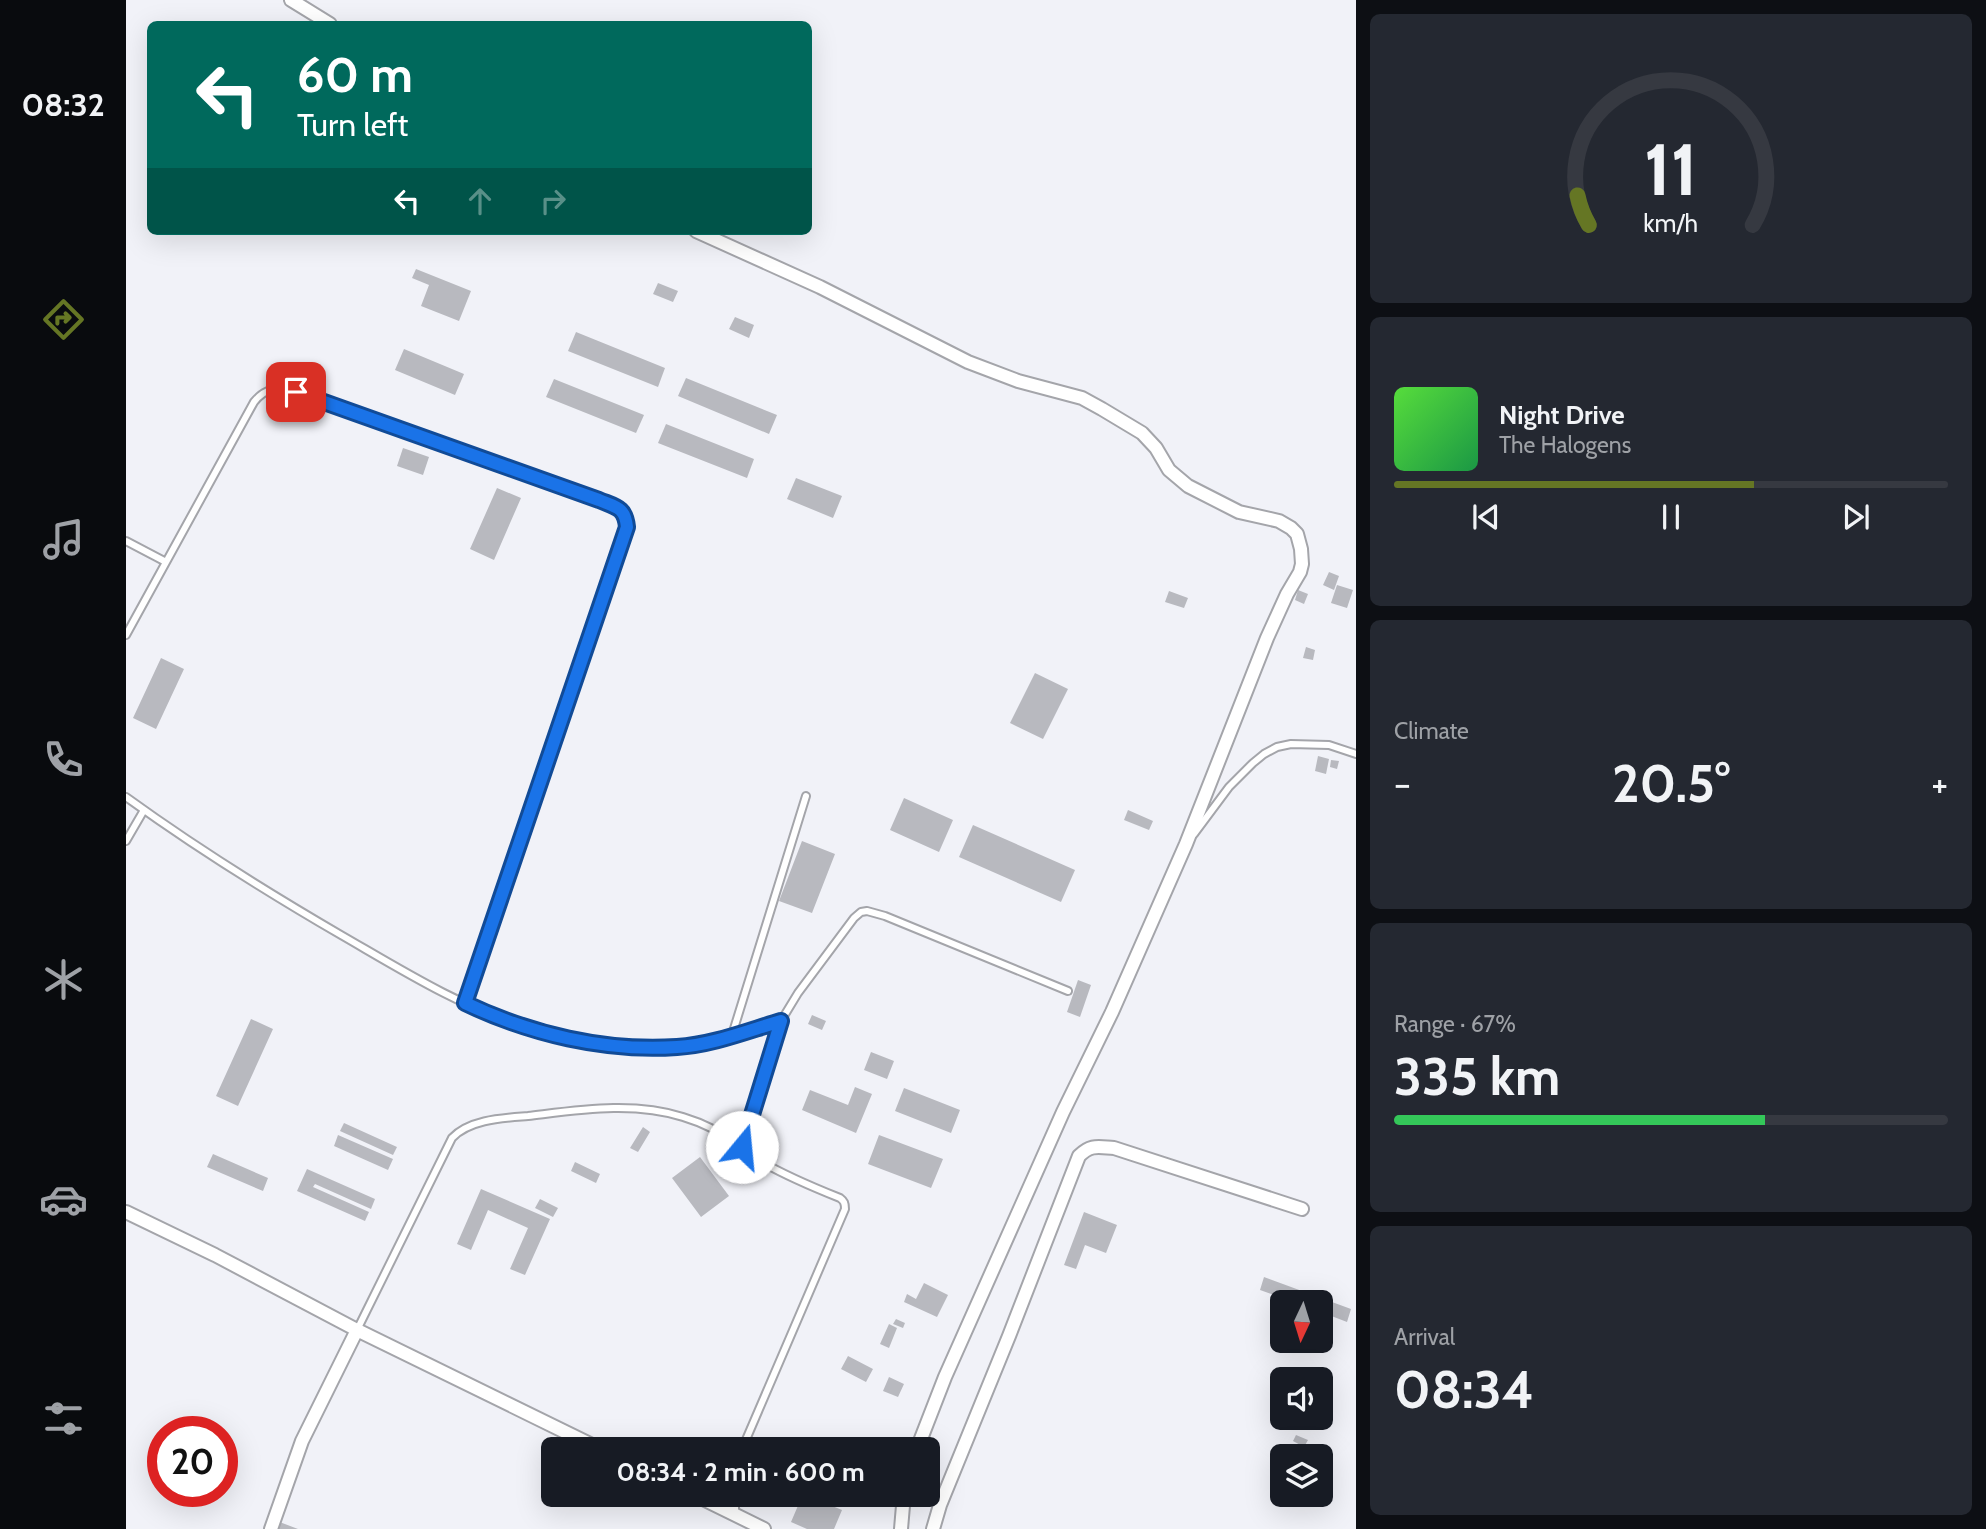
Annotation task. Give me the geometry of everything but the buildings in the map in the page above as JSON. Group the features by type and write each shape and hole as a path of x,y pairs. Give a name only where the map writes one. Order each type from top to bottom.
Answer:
{"street":[{"path":"291,0 325,21"},
{"path":"705,235 820,287 968,362 1018,381 1082,398 1142,433 1156,448 1169,470 1188,486 1239,512 1279,521 1291,528 1297,534 1302,555 1300,572 1267,638 1186,844 1112,1012 1063,1112 922,1437"},
{"path":"933,1529 940,1505 1010,1336 1079,1156 1087,1149 1097,1146 1114,1148 1302,1209"},
{"path":"126,1212 215,1255 357,1330 575,1437"},
{"path":"271,1529 302,1441 357,1330"},
{"path":"719,1507 764,1529"},
{"path":"901,1529 903,1507"}],"lane":[{"path":"126,635 254,402 262,393 275,389 296,392 620,508 626,516 627,527 465,1003"},
{"path":"126,541 166,562"},
{"path":"1186,844 1229,787 1264,754 1278,747 1306,744 1329,745 1356,754"},
{"path":"732,1035 806,796"},
{"path":"126,797 193,845 416,979 465,1003 525,1027 562,1037 626,1047 678,1047 781,1021"},
{"path":"126,841 144,810"},
{"path":"742,1147 781,1021 860,912 867,911 898,921 1068,991"},
{"path":"357,1330 452,1138 459,1131 505,1118 617,1107 659,1111 684,1117 711,1128 758,1160 844,1200 845,1209 747,1437"},
{"path":"735,1507 735,1515"}],"route":[{"path":"296,392 599,500 620,508 626,516 627,527 465,1003 525,1027 562,1037 626,1047 678,1047 718,1040 781,1021 742,1147"}]}
